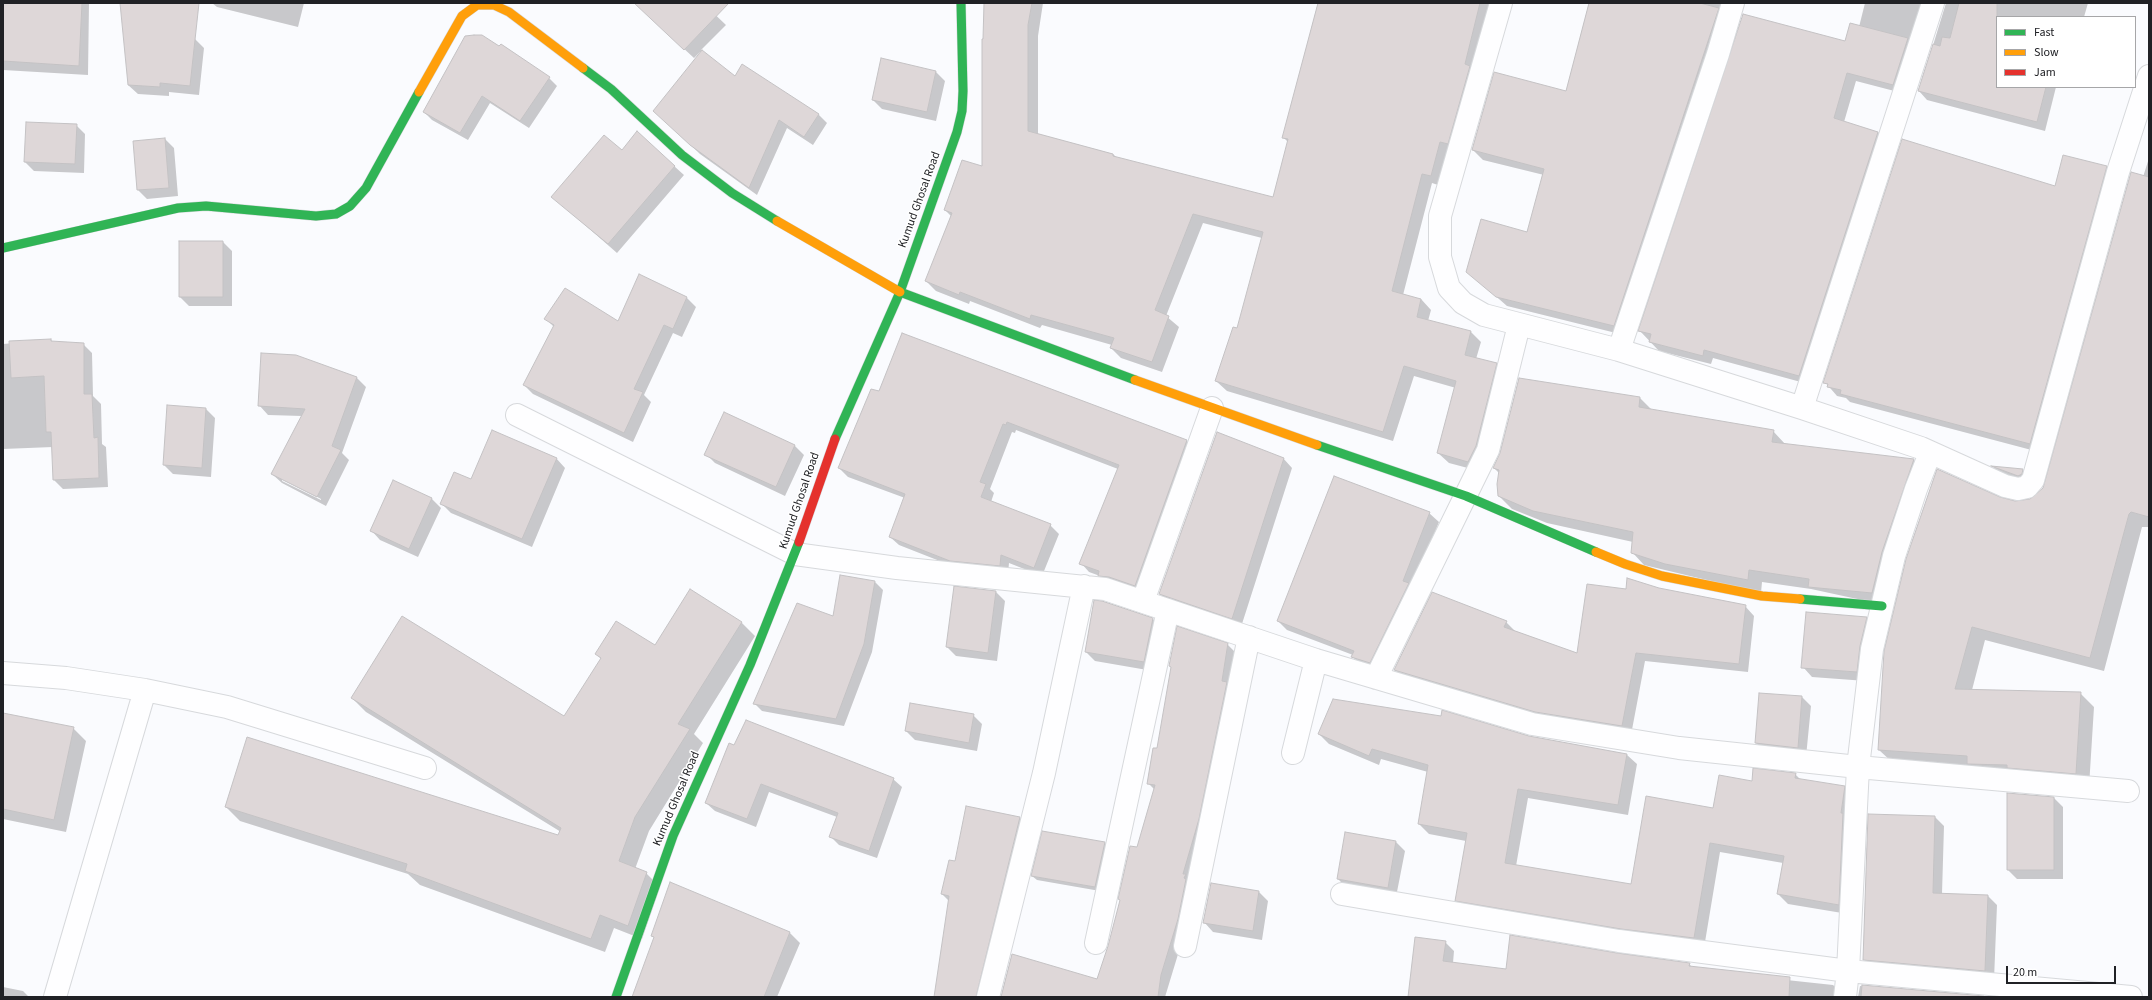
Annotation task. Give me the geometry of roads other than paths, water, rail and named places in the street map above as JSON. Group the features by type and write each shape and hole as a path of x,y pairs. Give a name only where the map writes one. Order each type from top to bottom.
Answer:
{"street":[{"name":"Kumud Ghosal Road","path":"616,997 673,836 750,665 795,554 834,439 900,292 954,140 962,111 961,3"},
{"path":"1501,3 1440,216 1440,257 1449,288 1463,303 1484,315 1619,350 1802,408 1921,448 2005,486 2018,489 2027,487 2033,480 2118,172 2149,76"},
{"path":"1619,350 1718,54 1733,3"},
{"path":"1802,408 1933,3"},
{"path":"3,248 178,208 206,206 316,216 336,214 350,206 366,188 462,16 475,4 510,7 611,89 682,155 732,193 768,216 900,292 1212,408 1466,496 1625,564 1662,576 1762,596 1882,606"},
{"path":"1376,678 1488,450 1519,325"},
{"path":"1143,601 1212,408"},
{"path":"517,415 795,554 897,568 1105,589 1316,660 1532,724 1679,748 1858,767 2128,792"},
{"path":"1845,997 1848,971 1858,767 1872,650 1894,556 1916,489 1930,453"},
{"path":"988,997 1044,773 1084,586"},
{"path":"1096,943 1168,610"},
{"path":"1184,946 1249,637"},
{"path":"1293,753 1316,660"},
{"path":"3,673 66,678 145,690 227,707 425,768"},
{"path":"55,997 145,690"},
{"path":"1342,894 1619,941 1848,971 2131,997"}]}
